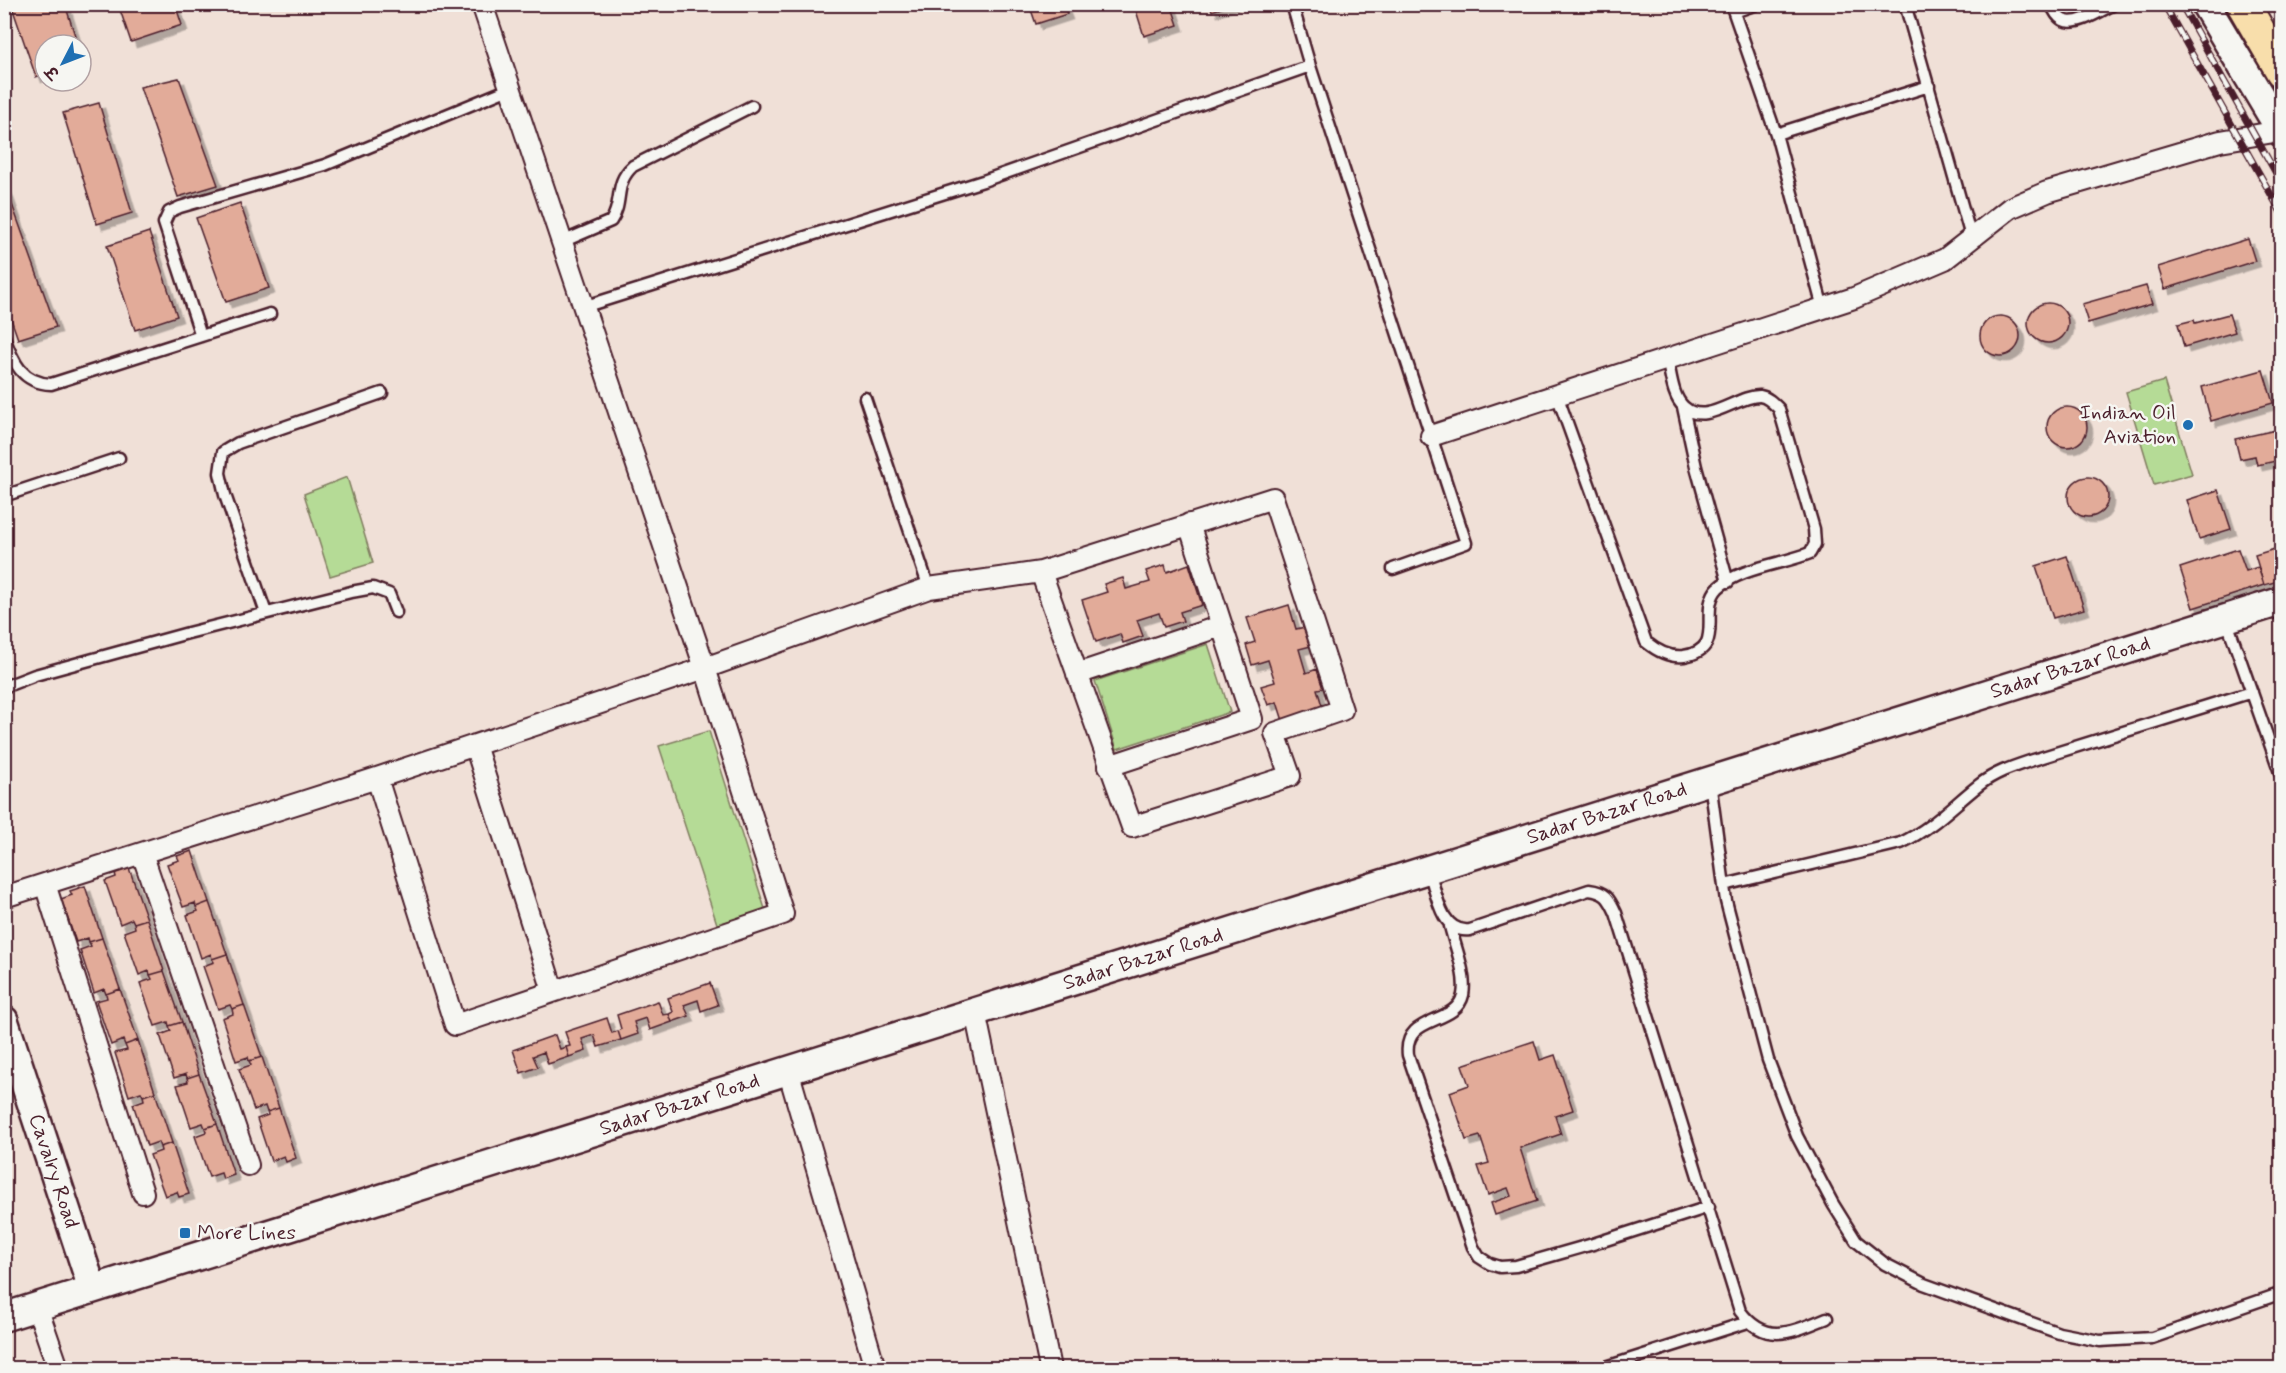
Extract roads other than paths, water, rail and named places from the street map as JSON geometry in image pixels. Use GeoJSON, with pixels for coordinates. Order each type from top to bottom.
{"type":"FeatureCollection","features":[{"type":"Feature","properties":{"kind":"main road"},"geometry":{"type":"LineString","coordinates":[[2243,4],[2282,71]]}},
{"type":"Feature","properties":{"kind":"street"},"geometry":{"type":"LineString","coordinates":[[377,778],[455,1025],[783,914],[705,668],[482,4]]}},
{"type":"Feature","properties":{"kind":"street"},"geometry":{"type":"LineString","coordinates":[[1431,436],[1854,298],[1945,259],[2010,208],[2047,192],[2220,141],[2281,132],[2205,4]]}},
{"type":"Feature","properties":{"kind":"street"},"geometry":{"type":"LineString","coordinates":[[4,897],[377,778],[830,625],[929,588],[1041,572],[1273,498],[1342,710],[1275,733]]}},
{"type":"Feature","properties":{"kind":"street"},"geometry":{"type":"LineString","coordinates":[[1041,572],[1132,827],[1290,776],[1275,733],[1252,719],[1189,524]]}},
{"type":"Feature","properties":{"kind":"street","name":"Sadar Bazar Road"},"geometry":{"type":"LineString","coordinates":[[4,1317],[2282,602]]}},
{"type":"Feature","properties":{"kind":"street"},"geometry":{"type":"LineString","coordinates":[[1077,674],[1221,626]]}},
{"type":"Feature","properties":{"kind":"street"},"geometry":{"type":"LineString","coordinates":[[1109,766],[1252,719]]}},
{"type":"Feature","properties":{"kind":"street"},"geometry":{"type":"LineString","coordinates":[[475,745],[553,991]]}},
{"type":"Feature","properties":{"kind":"street"},"geometry":{"type":"LineString","coordinates":[[142,854],[248,1165]]}},
{"type":"Feature","properties":{"kind":"street"},"geometry":{"type":"LineString","coordinates":[[45,884],[143,1193]]}},
{"type":"Feature","properties":{"kind":"street"},"geometry":{"type":"LineString","coordinates":[[975,1012],[1050,1368]]}},
{"type":"Feature","properties":{"kind":"street","name":"Cavalry Road"},"geometry":{"type":"LineString","coordinates":[[4,1020],[92,1288]]}},
{"type":"Feature","properties":{"kind":"street"},"geometry":{"type":"LineString","coordinates":[[788,1070],[875,1368]]}},
{"type":"Feature","properties":{"kind":"street"},"geometry":{"type":"LineString","coordinates":[[37,1306],[58,1368]]}},
{"type":"Feature","properties":{"kind":"lane"},"geometry":{"type":"LineString","coordinates":[[1293,4],[1310,66],[1466,543],[1393,569]]}},
{"type":"Feature","properties":{"kind":"lane"},"geometry":{"type":"LineString","coordinates":[[1757,4],[1733,8],[1776,134],[1823,308]]}},
{"type":"Feature","properties":{"kind":"lane"},"geometry":{"type":"LineString","coordinates":[[1905,4],[1971,237]]}},
{"type":"Feature","properties":{"kind":"lane"},"geometry":{"type":"LineString","coordinates":[[2051,4],[2056,15],[2064,21],[2074,21],[2114,4]]}},
{"type":"Feature","properties":{"kind":"lane"},"geometry":{"type":"LineString","coordinates":[[584,307],[983,181],[1310,66]]}},
{"type":"Feature","properties":{"kind":"lane"},"geometry":{"type":"LineString","coordinates":[[1776,134],[1929,86]]}},
{"type":"Feature","properties":{"kind":"lane"},"geometry":{"type":"LineString","coordinates":[[201,336],[164,223],[169,212],[325,165],[509,89]]}},
{"type":"Feature","properties":{"kind":"lane"},"geometry":{"type":"LineString","coordinates":[[562,242],[611,221],[615,215],[621,181],[625,173],[633,166],[752,106]]}},
{"type":"Feature","properties":{"kind":"lane"},"geometry":{"type":"LineString","coordinates":[[4,337],[25,377],[38,384],[51,384],[270,314]]}},
{"type":"Feature","properties":{"kind":"lane"},"geometry":{"type":"LineString","coordinates":[[1667,359],[1676,393],[1683,407],[1696,467],[1728,582]]}},
{"type":"Feature","properties":{"kind":"lane"},"geometry":{"type":"LineString","coordinates":[[266,613],[225,495],[220,473],[223,452],[238,443],[382,393]]}},
{"type":"Feature","properties":{"kind":"lane"},"geometry":{"type":"LineString","coordinates":[[1557,395],[1646,642],[1670,656],[1685,656],[1701,650],[1711,630],[1712,597],[1719,588],[1740,575],[1810,553],[1815,544],[1814,529],[1779,409],[1769,399],[1760,396],[1697,414],[1683,407]]}},
{"type":"Feature","properties":{"kind":"lane"},"geometry":{"type":"LineString","coordinates":[[865,398],[929,588]]}},
{"type":"Feature","properties":{"kind":"lane"},"geometry":{"type":"LineString","coordinates":[[4,496],[119,458]]}},
{"type":"Feature","properties":{"kind":"lane"},"geometry":{"type":"LineString","coordinates":[[4,687],[35,675],[266,613],[373,588],[389,594],[396,612]]}},
{"type":"Feature","properties":{"kind":"lane"},"geometry":{"type":"LineString","coordinates":[[2226,619],[2282,778]]}},
{"type":"Feature","properties":{"kind":"lane"},"geometry":{"type":"LineString","coordinates":[[1724,885],[1901,843],[1921,834],[1980,784],[2000,772],[2030,760],[2252,692]]}},
{"type":"Feature","properties":{"kind":"lane"},"geometry":{"type":"LineString","coordinates":[[1710,782],[1726,901],[1768,1060],[1797,1136],[1833,1204],[1856,1241],[1885,1264],[1924,1284],[2059,1333],[2100,1341],[2152,1338],[2282,1293]]}},
{"type":"Feature","properties":{"kind":"lane"},"geometry":{"type":"LineString","coordinates":[[1429,870],[1444,918],[1450,926],[1460,932],[1589,890],[1600,891],[1609,900],[1616,913],[1709,1207],[1732,1292],[1740,1311],[1748,1322],[1761,1331],[1775,1334],[1801,1328],[1827,1318]]}},
{"type":"Feature","properties":{"kind":"lane"},"geometry":{"type":"LineString","coordinates":[[1450,926],[1464,983],[1462,997],[1457,1006],[1411,1034],[1407,1045],[1408,1055],[1458,1204],[1479,1257],[1500,1267],[1516,1266],[1709,1207]]}},
{"type":"Feature","properties":{"kind":"lane"},"geometry":{"type":"LineString","coordinates":[[1603,1368],[1748,1322]]}},
{"type":"Feature","properties":{"kind":"railway"},"geometry":{"type":"LineString","coordinates":[[2164,4],[2282,214]]}},
{"type":"Feature","properties":{"kind":"railway"},"geometry":{"type":"LineString","coordinates":[[2181,4],[2282,184]]}},
{"type":"Feature","properties":{"kind":"place","name":"Indian Oil Aviation"},"geometry":{"type":"Point","coordinates":[2188,425]}},
{"type":"Feature","properties":{"kind":"place","name":"More Lines"},"geometry":{"type":"Point","coordinates":[185,1233]}}]}
